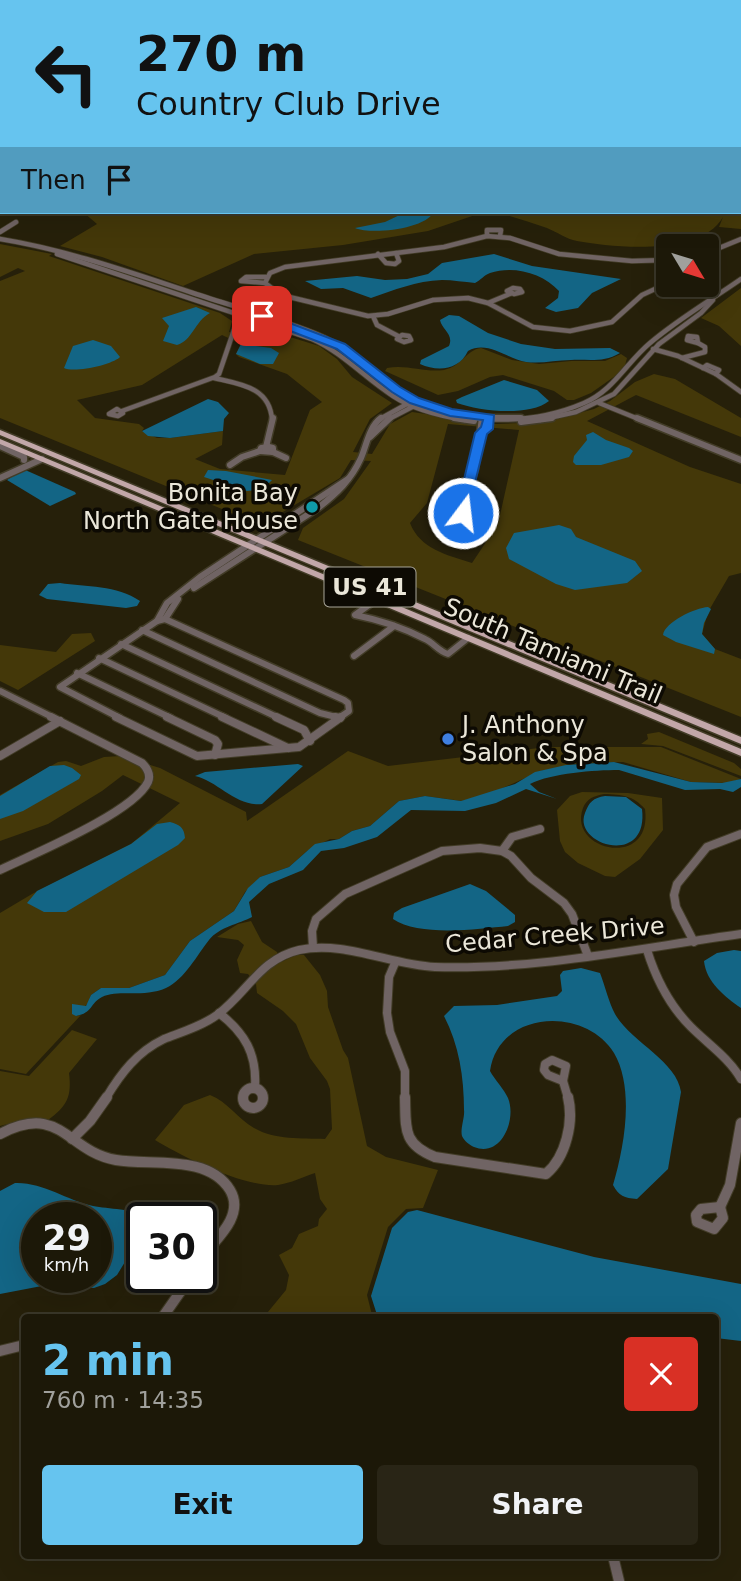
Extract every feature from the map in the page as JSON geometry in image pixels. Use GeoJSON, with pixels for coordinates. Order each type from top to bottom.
{"type":"FeatureCollection","features":[{"type":"Feature","properties":{"kind":"main road","name":"South Tamiami Trail"},"geometry":{"type":"LineString","coordinates":[[0,432],[41,456],[709,728],[739,748]]}},
{"type":"Feature","properties":{"kind":"main road","name":"South Tamiami Trail"},"geometry":{"type":"LineString","coordinates":[[0,442],[109,478],[377,599],[739,748]]}},
{"type":"Feature","properties":{"kind":"main road"},"geometry":{"type":"LineString","coordinates":[[570,680],[580,680],[659,713],[709,728]]}},
{"type":"Feature","properties":{"kind":"street"},"geometry":{"type":"LineString","coordinates":[[0,232],[16,222]]}},
{"type":"Feature","properties":{"kind":"street"},"geometry":{"type":"LineString","coordinates":[[656,260],[626,261],[554,253],[500,236],[487,236],[449,246],[285,267],[266,280],[272,291],[353,315],[388,314],[438,299],[463,298],[488,303],[533,327],[576,331],[612,322],[638,298],[656,290]]}},
{"type":"Feature","properties":{"kind":"street"},"geometry":{"type":"LineString","coordinates":[[719,248],[741,239]]}},
{"type":"Feature","properties":{"kind":"street"},"geometry":{"type":"LineString","coordinates":[[0,241],[61,255],[256,317],[330,347],[414,404],[441,415],[489,420],[556,418],[599,403],[627,383],[654,349],[702,314],[714,298]]}},
{"type":"Feature","properties":{"kind":"street"},"geometry":{"type":"LineString","coordinates":[[378,254],[386,263],[395,264],[399,261],[396,253]]}},
{"type":"Feature","properties":{"kind":"street"},"geometry":{"type":"LineString","coordinates":[[719,293],[741,279]]}},
{"type":"Feature","properties":{"kind":"street"},"geometry":{"type":"LineString","coordinates":[[488,303],[512,293]]}},
{"type":"Feature","properties":{"kind":"street"},"geometry":{"type":"LineString","coordinates":[[122,411],[219,374],[234,331],[290,298]]}},
{"type":"Feature","properties":{"kind":"street"},"geometry":{"type":"LineString","coordinates":[[489,420],[549,414],[592,400],[615,384],[645,347],[712,298]]}},
{"type":"Feature","properties":{"kind":"street"},"geometry":{"type":"LineString","coordinates":[[373,316],[377,325],[398,336]]}},
{"type":"Feature","properties":{"kind":"street"},"geometry":{"type":"LineString","coordinates":[[681,358],[705,352],[705,347],[698,343]]}},
{"type":"Feature","properties":{"kind":"street"},"geometry":{"type":"LineString","coordinates":[[645,347],[704,368],[707,365],[716,368],[719,370],[716,374],[741,392]]}},
{"type":"Feature","properties":{"kind":"street"},"geometry":{"type":"LineString","coordinates":[[214,377],[256,388],[267,402],[273,417],[266,447],[230,465]]}},
{"type":"Feature","properties":{"kind":"street"},"geometry":{"type":"LineString","coordinates":[[592,400],[741,460]]}},
{"type":"Feature","properties":{"kind":"street"},"geometry":{"type":"LineString","coordinates":[[255,544],[340,492],[369,437],[388,419],[414,404]]}},
{"type":"Feature","properties":{"kind":"street"},"geometry":{"type":"LineString","coordinates":[[458,526],[475,468],[481,419]]}},
{"type":"Feature","properties":{"kind":"street"},"geometry":{"type":"LineString","coordinates":[[481,433],[486,429],[489,420]]}},
{"type":"Feature","properties":{"kind":"street"},"geometry":{"type":"LineString","coordinates":[[0,442],[24,457],[22,463]]}},
{"type":"Feature","properties":{"kind":"street"},"geometry":{"type":"LineString","coordinates":[[266,447],[273,448],[273,452],[286,458]]}},
{"type":"Feature","properties":{"kind":"street"},"geometry":{"type":"LineString","coordinates":[[260,452],[273,452]]}},
{"type":"Feature","properties":{"kind":"street"},"geometry":{"type":"LineString","coordinates":[[1,476],[22,463],[41,456]]}},
{"type":"Feature","properties":{"kind":"street"},"geometry":{"type":"LineString","coordinates":[[161,620],[344,700],[350,707],[310,741],[289,749],[215,755],[189,754],[60,687],[99,658],[161,620],[167,608],[177,599],[348,479]]}},
{"type":"Feature","properties":{"kind":"street"},"geometry":{"type":"LineString","coordinates":[[377,599],[355,615],[382,620],[428,640],[441,652],[448,653],[468,638]]}},
{"type":"Feature","properties":{"kind":"street"},"geometry":{"type":"LineString","coordinates":[[354,656],[394,626]]}},
{"type":"Feature","properties":{"kind":"street"},"geometry":{"type":"LineString","coordinates":[[142,631],[320,713],[340,718]]}},
{"type":"Feature","properties":{"kind":"street"},"geometry":{"type":"LineString","coordinates":[[121,644],[304,730],[310,741]]}},
{"type":"Feature","properties":{"kind":"street"},"geometry":{"type":"LineString","coordinates":[[99,658],[289,749]]}},
{"type":"Feature","properties":{"kind":"street"},"geometry":{"type":"LineString","coordinates":[[78,673],[215,740],[218,744],[215,755]]}},
{"type":"Feature","properties":{"kind":"street"},"geometry":{"type":"LineString","coordinates":[[0,691],[142,763],[149,772],[147,782],[140,791],[97,821],[0,870]]}},
{"type":"Feature","properties":{"kind":"street"},"geometry":{"type":"LineString","coordinates":[[0,756],[60,721]]}},
{"type":"Feature","properties":{"kind":"street"},"geometry":{"type":"LineString","coordinates":[[502,850],[512,837],[540,829]]}},
{"type":"Feature","properties":{"kind":"street"},"geometry":{"type":"LineString","coordinates":[[694,942],[676,907],[674,895],[677,884],[707,847],[741,834]]}},
{"type":"Feature","properties":{"kind":"street"},"geometry":{"type":"LineString","coordinates":[[313,947],[312,931],[320,913],[361,885],[448,850],[480,848],[502,850],[569,908],[588,956]]}},
{"type":"Feature","properties":{"kind":"street","name":"Cedar Creek Drive"},"geometry":{"type":"LineString","coordinates":[[72,1139],[90,1124],[123,1072],[139,1054],[161,1041],[199,1026],[219,1013],[274,960],[313,947],[337,948],[395,963],[435,967],[504,965],[647,950],[741,934]]}},
{"type":"Feature","properties":{"kind":"street"},"geometry":{"type":"LineString","coordinates":[[647,950],[659,985],[669,1002],[689,1026],[729,1062],[741,1079]]}},
{"type":"Feature","properties":{"kind":"street"},"geometry":{"type":"LineString","coordinates":[[395,963],[389,977],[388,1019],[405,1071],[406,1133],[420,1151],[435,1157],[546,1174],[557,1164],[570,1119],[563,1081]]}},
{"type":"Feature","properties":{"kind":"street"},"geometry":{"type":"LineString","coordinates":[[219,1013],[249,1041],[257,1068],[256,1087]]}},
{"type":"Feature","properties":{"kind":"street"},"geometry":{"type":"LineString","coordinates":[[0,1134],[22,1124],[40,1122],[56,1127],[101,1156],[184,1166],[210,1172],[224,1181],[233,1195],[234,1210],[217,1237]]}},
{"type":"Feature","properties":{"kind":"street"},"geometry":{"type":"LineString","coordinates":[[720,1207],[730,1185],[741,1123]]}},
{"type":"Feature","properties":{"kind":"street"},"geometry":{"type":"LineString","coordinates":[[165,1314],[181,1293]]}},
{"type":"Feature","properties":{"kind":"street"},"geometry":{"type":"LineString","coordinates":[[0,1351],[21,1346]]}},
{"type":"Feature","properties":{"kind":"street"},"geometry":{"type":"LineString","coordinates":[[614,1559],[619,1581]]}},
{"type":"Feature","properties":{"kind":"shaded area"},"geometry":{"type":"Polygon","coordinates":[[[85,214],[478,214],[428,231],[343,245],[254,254],[183,286],[102,257],[60,246],[97,224],[85,214]]]}},
{"type":"Feature","properties":{"kind":"shaded area"},"geometry":{"type":"Polygon","coordinates":[[[502,214],[741,214],[741,229],[719,227],[723,217],[712,230],[704,234],[656,234],[656,246],[613,246],[573,240],[547,228],[502,214]]]}},
{"type":"Feature","properties":{"kind":"shaded area"},"geometry":{"type":"Polygon","coordinates":[[[0,244],[52,254],[49,256],[220,313],[232,321],[229,332],[242,333],[261,328],[319,346],[337,359],[352,377],[392,403],[370,419],[353,452],[372,454],[390,424],[412,412],[496,424],[546,422],[594,409],[610,401],[635,382],[654,374],[675,379],[741,418],[741,437],[636,395],[587,421],[690,467],[741,484],[741,573],[729,576],[708,612],[702,634],[715,649],[741,659],[741,717],[298,540],[303,528],[344,499],[371,461],[351,460],[340,478],[261,525],[0,418],[0,281],[25,271],[18,268],[0,277],[0,244]],[[222,335],[142,385],[77,400],[95,418],[139,424],[144,428],[142,431],[157,438],[223,431],[222,445],[195,459],[220,469],[285,475],[310,410],[322,402],[287,374],[239,357],[236,354],[241,344],[222,335]],[[448,424],[427,503],[410,523],[427,545],[472,563],[498,524],[519,430],[448,424]]]}},
{"type":"Feature","properties":{"kind":"shaded area"},"geometry":{"type":"Polygon","coordinates":[[[741,288],[741,346],[719,326],[701,318],[741,288]]]}},
{"type":"Feature","properties":{"kind":"shaded area"},"geometry":{"type":"Polygon","coordinates":[[[481,348],[512,360],[539,364],[605,361],[621,354],[627,358],[624,369],[618,374],[591,393],[574,400],[567,400],[554,391],[503,375],[438,395],[385,371],[394,367],[444,370],[481,348]]]}},
{"type":"Feature","properties":{"kind":"shaded area"},"geometry":{"type":"Polygon","coordinates":[[[91,633],[95,641],[18,690],[0,681],[0,645],[56,652],[72,634],[91,633]]]}},
{"type":"Feature","properties":{"kind":"shaded area"},"geometry":{"type":"Polygon","coordinates":[[[659,732],[734,763],[741,769],[741,776],[663,746],[641,744],[648,739],[647,734],[659,732]]]}},
{"type":"Feature","properties":{"kind":"shaded area"},"geometry":{"type":"Polygon","coordinates":[[[547,747],[661,747],[741,779],[728,783],[691,782],[623,762],[580,763],[541,771],[487,795],[462,801],[425,796],[399,801],[370,826],[352,831],[339,839],[330,839],[307,851],[289,867],[260,877],[245,892],[234,911],[190,941],[165,975],[129,988],[101,988],[91,995],[88,1003],[76,1016],[81,1015],[26,1074],[0,1069],[0,913],[131,844],[180,803],[123,775],[48,824],[0,841],[0,795],[58,762],[66,761],[81,766],[104,757],[121,756],[160,768],[246,812],[247,821],[348,751],[388,766],[547,747]]]}},
{"type":"Feature","properties":{"kind":"shaded area"},"geometry":{"type":"Polygon","coordinates":[[[582,792],[628,793],[662,798],[663,830],[640,859],[615,877],[605,876],[578,863],[565,852],[560,841],[557,810],[570,796],[582,792]],[[604,794],[594,797],[585,805],[581,823],[587,835],[598,843],[611,848],[625,847],[636,841],[644,828],[645,809],[632,798],[604,794]]]}},
{"type":"Feature","properties":{"kind":"shaded area"},"geometry":{"type":"Polygon","coordinates":[[[251,921],[262,942],[277,952],[281,962],[296,955],[304,955],[320,975],[327,991],[328,1007],[348,1058],[367,1146],[386,1157],[438,1170],[423,1208],[406,1209],[388,1227],[367,1295],[372,1314],[266,1314],[286,1290],[289,1275],[279,1255],[292,1248],[299,1234],[318,1226],[319,1219],[327,1209],[320,1199],[315,1173],[278,1185],[249,1182],[181,1155],[155,1140],[184,1105],[210,1095],[248,1124],[271,1135],[325,1139],[332,1129],[330,1089],[310,1058],[296,1024],[257,993],[256,984],[248,974],[240,973],[237,960],[244,945],[238,940],[217,937],[238,924],[251,921]]]}},
{"type":"Feature","properties":{"kind":"shaded area"},"geometry":{"type":"Polygon","coordinates":[[[72,1030],[97,1039],[69,1073],[69,1095],[64,1105],[48,1120],[30,1118],[0,1126],[0,1071],[29,1076],[72,1030]]]}},
{"type":"Feature","properties":{"kind":"water"},"geometry":{"type":"Polygon","coordinates":[[[402,214],[432,214],[420,223],[398,229],[373,231],[355,228],[385,222],[402,214]]]}},
{"type":"Feature","properties":{"kind":"water"},"geometry":{"type":"Polygon","coordinates":[[[494,254],[532,266],[621,279],[592,293],[578,308],[556,312],[545,308],[558,298],[559,291],[545,279],[518,270],[490,273],[475,283],[442,280],[423,282],[371,298],[343,288],[321,289],[305,281],[357,276],[385,280],[407,279],[428,274],[442,263],[494,254]]]}},
{"type":"Feature","properties":{"kind":"water"},"geometry":{"type":"Polygon","coordinates":[[[196,307],[210,313],[200,321],[187,339],[177,345],[163,341],[169,326],[162,318],[196,307]]]}},
{"type":"Feature","properties":{"kind":"water"},"geometry":{"type":"Polygon","coordinates":[[[449,315],[459,316],[488,333],[521,344],[555,349],[610,348],[620,353],[602,359],[526,362],[490,349],[475,348],[468,351],[454,366],[434,368],[420,364],[421,360],[449,346],[449,335],[440,320],[449,315]]]}},
{"type":"Feature","properties":{"kind":"water"},"geometry":{"type":"Polygon","coordinates":[[[93,340],[111,346],[120,357],[93,367],[76,370],[64,368],[73,346],[93,340]]]}},
{"type":"Feature","properties":{"kind":"water"},"geometry":{"type":"Polygon","coordinates":[[[241,344],[271,348],[279,353],[273,364],[260,364],[236,354],[241,344]]]}},
{"type":"Feature","properties":{"kind":"water"},"geometry":{"type":"Polygon","coordinates":[[[504,380],[537,390],[549,401],[517,411],[491,410],[457,403],[456,400],[462,397],[504,380]]]}},
{"type":"Feature","properties":{"kind":"water"},"geometry":{"type":"Polygon","coordinates":[[[208,399],[218,402],[229,413],[224,419],[223,431],[170,438],[148,436],[142,431],[208,399]]]}},
{"type":"Feature","properties":{"kind":"water"},"geometry":{"type":"Polygon","coordinates":[[[593,432],[633,451],[629,457],[601,465],[576,465],[573,462],[574,456],[587,440],[586,435],[593,432]]]}},
{"type":"Feature","properties":{"kind":"water"},"geometry":{"type":"Polygon","coordinates":[[[23,469],[76,494],[50,506],[7,480],[23,469]]]}},
{"type":"Feature","properties":{"kind":"water"},"geometry":{"type":"Polygon","coordinates":[[[208,470],[272,480],[263,489],[247,491],[204,477],[208,470]]]}},
{"type":"Feature","properties":{"kind":"water"},"geometry":{"type":"Polygon","coordinates":[[[559,525],[571,529],[576,537],[635,561],[642,571],[627,583],[575,590],[556,584],[509,559],[506,548],[514,533],[559,525]]]}},
{"type":"Feature","properties":{"kind":"water"},"geometry":{"type":"Polygon","coordinates":[[[48,584],[111,589],[140,601],[137,606],[126,608],[47,599],[39,595],[48,584]]]}},
{"type":"Feature","properties":{"kind":"water"},"geometry":{"type":"Polygon","coordinates":[[[708,607],[711,609],[702,634],[715,649],[714,654],[663,635],[669,625],[681,616],[708,607]]]}},
{"type":"Feature","properties":{"kind":"water"},"geometry":{"type":"Polygon","coordinates":[[[614,762],[691,782],[722,783],[741,779],[741,787],[733,792],[720,789],[685,790],[619,770],[598,771],[561,775],[530,784],[539,792],[557,799],[526,789],[496,803],[465,811],[411,810],[377,837],[344,848],[321,851],[303,870],[269,884],[249,902],[252,917],[213,936],[185,973],[173,984],[158,991],[108,995],[98,999],[86,1013],[76,1016],[72,1014],[72,1004],[86,1006],[91,995],[101,988],[129,988],[165,975],[190,941],[234,911],[248,888],[260,877],[289,867],[315,844],[339,839],[352,831],[370,826],[399,801],[425,796],[461,801],[515,784],[535,772],[566,765],[614,762]]]}},
{"type":"Feature","properties":{"kind":"water"},"geometry":{"type":"Polygon","coordinates":[[[298,764],[303,766],[262,804],[244,802],[195,776],[205,772],[298,764]]]}},
{"type":"Feature","properties":{"kind":"water"},"geometry":{"type":"Polygon","coordinates":[[[64,765],[81,775],[79,779],[23,811],[0,819],[0,796],[50,766],[64,765]]]}},
{"type":"Feature","properties":{"kind":"water"},"geometry":{"type":"Polygon","coordinates":[[[605,796],[626,797],[642,809],[641,827],[634,839],[624,845],[599,841],[589,834],[584,824],[590,803],[605,796]]]}},
{"type":"Feature","properties":{"kind":"water"},"geometry":{"type":"Polygon","coordinates":[[[170,822],[179,825],[184,831],[185,838],[178,845],[66,912],[44,912],[27,903],[37,891],[131,844],[157,824],[170,822]]]}},
{"type":"Feature","properties":{"kind":"water"},"geometry":{"type":"Polygon","coordinates":[[[470,884],[486,891],[515,915],[515,922],[508,926],[481,929],[433,930],[404,925],[393,919],[394,913],[402,908],[470,884]]]}},
{"type":"Feature","properties":{"kind":"water"},"geometry":{"type":"Polygon","coordinates":[[[741,951],[741,1008],[712,982],[704,961],[717,953],[741,951]]]}},
{"type":"Feature","properties":{"kind":"water"},"geometry":{"type":"Polygon","coordinates":[[[581,968],[600,973],[615,1014],[632,1034],[663,1061],[678,1081],[681,1092],[668,1169],[637,1199],[622,1196],[613,1185],[624,1136],[626,1101],[620,1067],[614,1053],[601,1038],[584,1027],[544,1021],[526,1026],[509,1036],[497,1051],[490,1071],[508,1098],[510,1107],[504,1135],[492,1147],[484,1149],[474,1147],[462,1136],[462,1073],[457,1050],[444,1016],[454,1006],[497,1005],[557,996],[562,991],[560,975],[563,971],[581,968]]]}},
{"type":"Feature","properties":{"kind":"water"},"geometry":{"type":"Polygon","coordinates":[[[15,1183],[25,1183],[80,1202],[21,1202],[21,1290],[0,1294],[0,1191],[15,1183]]]}},
{"type":"Feature","properties":{"kind":"water"},"geometry":{"type":"Polygon","coordinates":[[[112,1209],[126,1211],[126,1260],[112,1279],[112,1209]]]}},
{"type":"Feature","properties":{"kind":"water"},"geometry":{"type":"Polygon","coordinates":[[[417,1210],[594,1257],[741,1284],[741,1341],[719,1338],[719,1314],[377,1314],[371,1296],[392,1228],[408,1212],[417,1210]]]}},
{"type":"Feature","properties":{"kind":"place","name":"Bonita Bay North Gate House"},"geometry":{"type":"Point","coordinates":[312,507]}},
{"type":"Feature","properties":{"kind":"place","name":"J. Anthony Salon & Spa"},"geometry":{"type":"Point","coordinates":[448,739]}},
{"type":"Feature","properties":{"kind":"route"},"geometry":{"type":"LineString","coordinates":[[262,316],[341,346],[396,390],[415,401],[450,412],[489,418],[486,429],[481,433],[463,513]]}}]}
